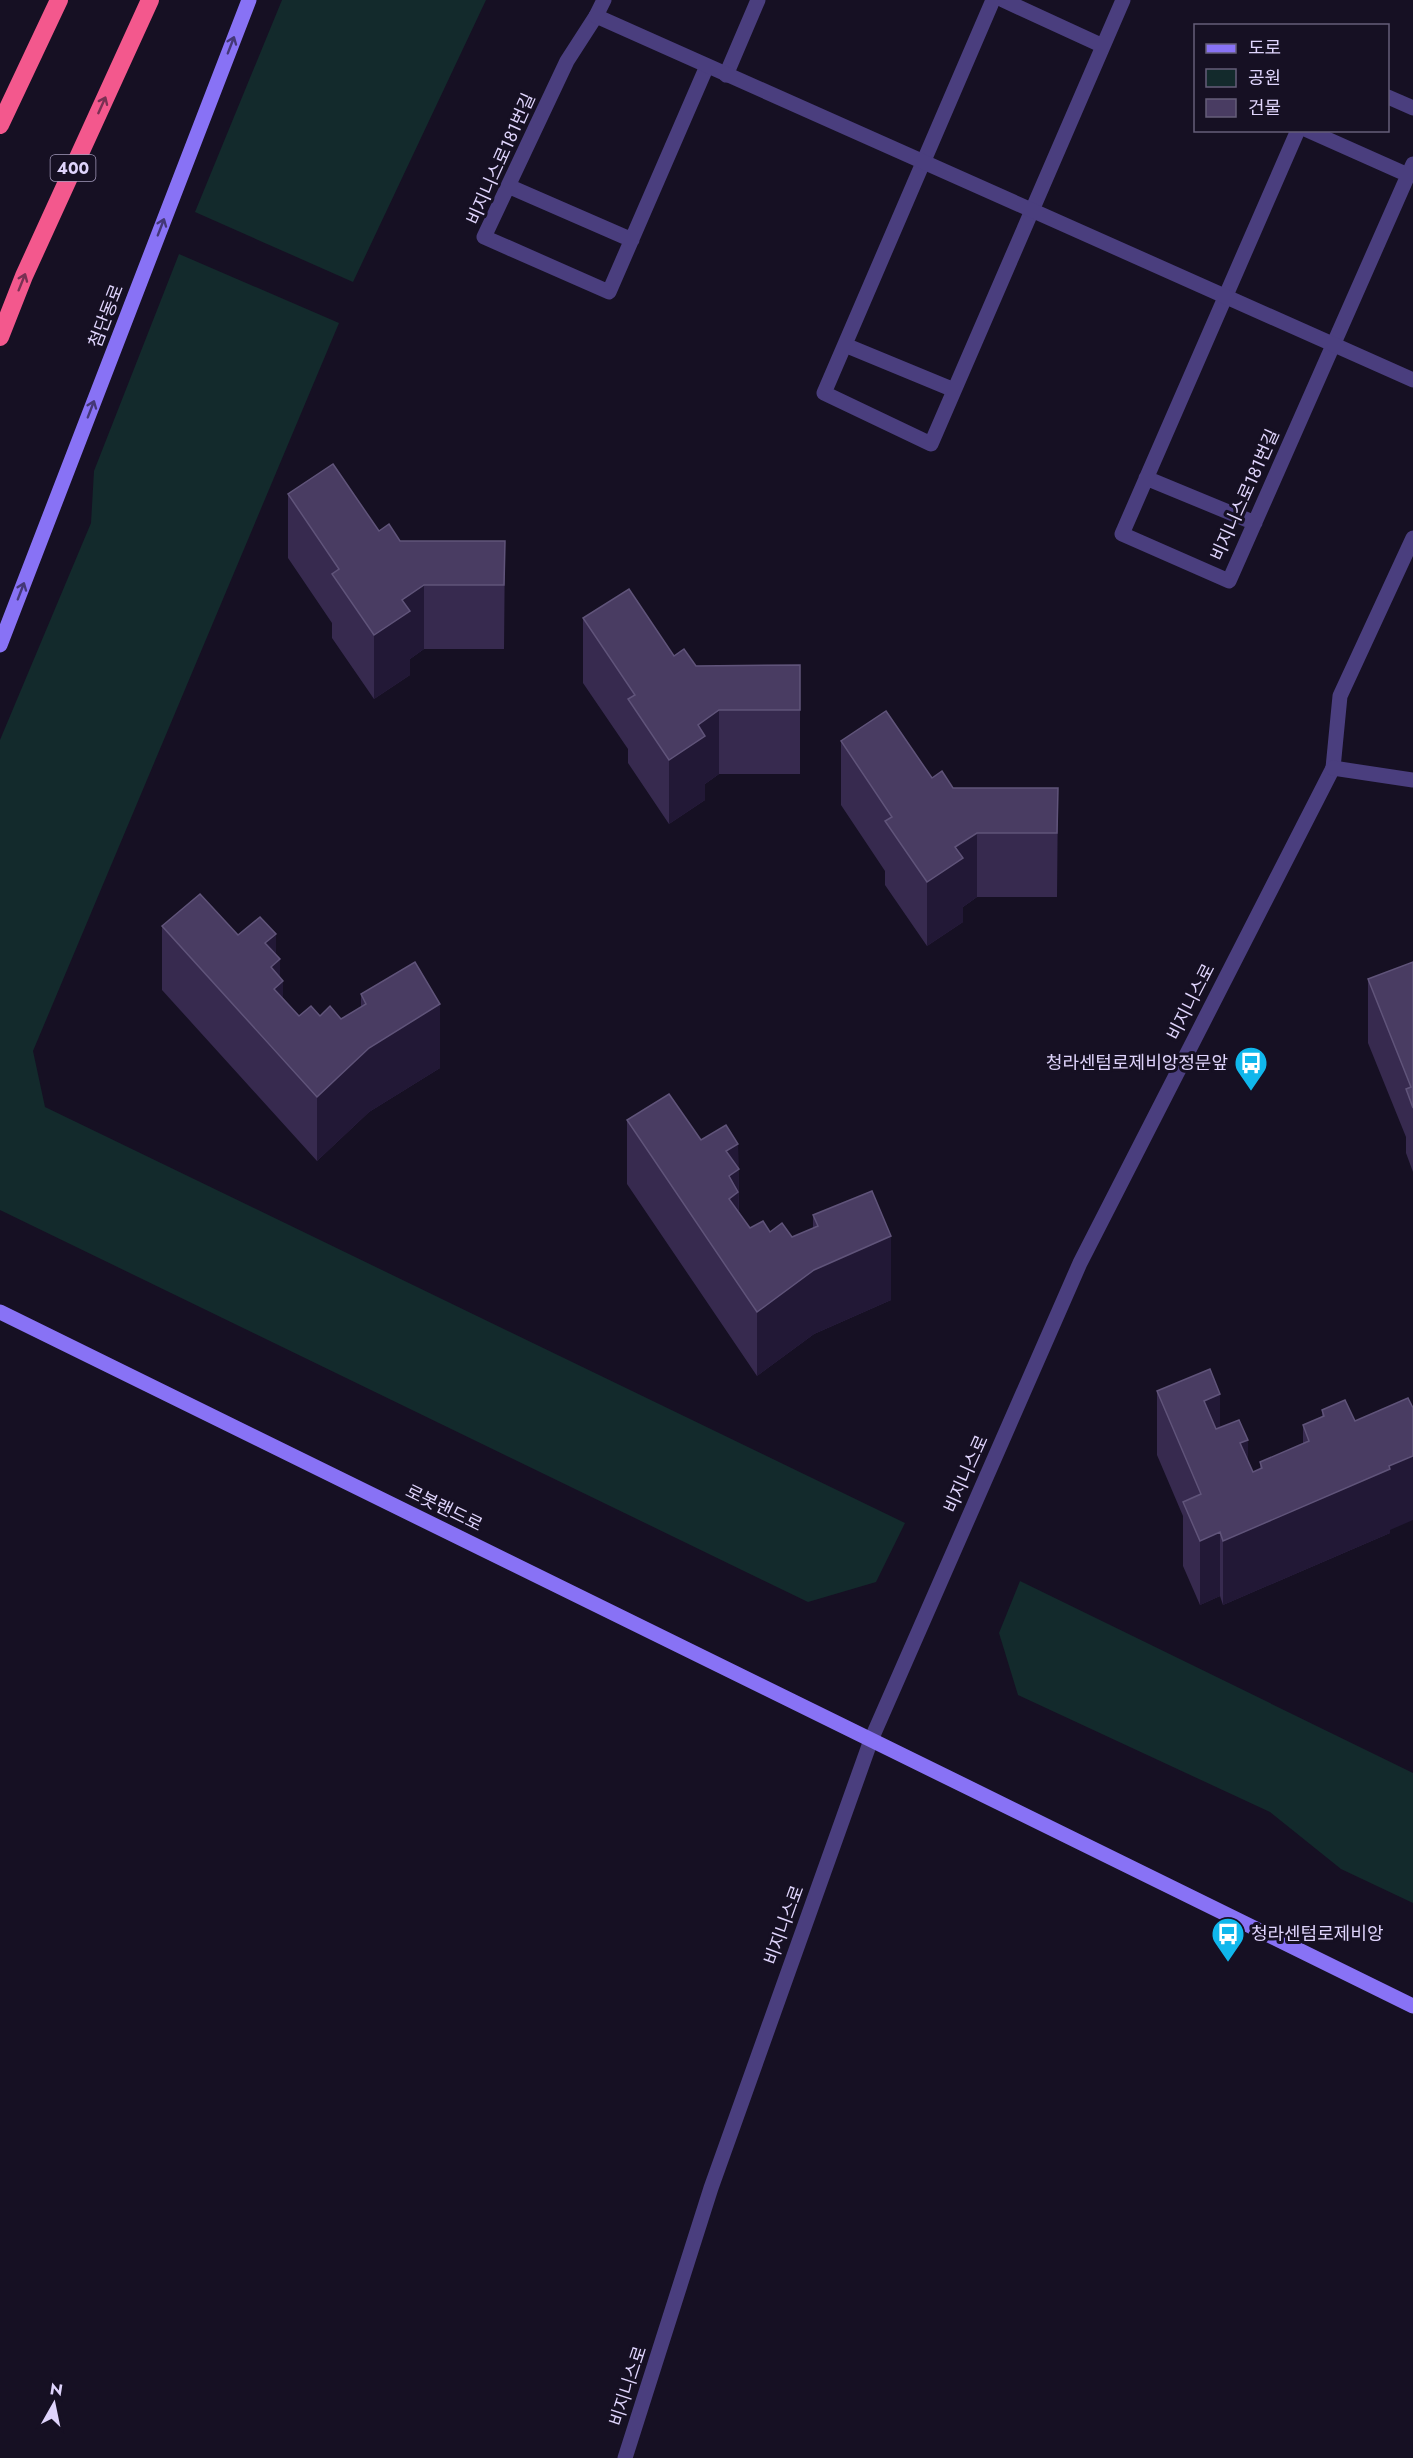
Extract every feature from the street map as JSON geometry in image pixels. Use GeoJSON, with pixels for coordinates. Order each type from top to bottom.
{"type":"FeatureCollection","features":[{"type":"Feature","properties":{"kind":"highway"},"geometry":{"type":"LineString","coordinates":[[0,125],[59,0]]}},
{"type":"Feature","properties":{"kind":"highway","name":"400"},"geometry":{"type":"LineString","coordinates":[[0,337],[24,276],[150,0]]}},
{"type":"Feature","properties":{"kind":"main road","name":"첨단동로"},"geometry":{"type":"LineString","coordinates":[[0,645],[249,0]]}},
{"type":"Feature","properties":{"kind":"main road","name":"로봇랜드로"},"geometry":{"type":"LineString","coordinates":[[0,1312],[1413,2006]]}},
{"type":"Feature","properties":{"kind":"street","name":"비지니스로181번길"},"geometry":{"type":"LineString","coordinates":[[604,0],[567,61],[484,237],[609,292],[707,66]]}},
{"type":"Feature","properties":{"kind":"street"},"geometry":{"type":"LineString","coordinates":[[726,75],[758,0]]}},
{"type":"Feature","properties":{"kind":"street"},"geometry":{"type":"LineString","coordinates":[[993,0],[824,393],[930,444],[1123,0]]}},
{"type":"Feature","properties":{"kind":"street"},"geometry":{"type":"LineString","coordinates":[[1003,0],[1103,46]]}},
{"type":"Feature","properties":{"kind":"street"},"geometry":{"type":"LineString","coordinates":[[596,16],[1413,380]]}},
{"type":"Feature","properties":{"kind":"street"},"geometry":{"type":"LineString","coordinates":[[1389,97],[1413,108]]}},
{"type":"Feature","properties":{"kind":"street","name":"비지니스로181번길"},"geometry":{"type":"LineString","coordinates":[[1297,132],[1122,534],[1229,581],[1411,170]]}},
{"type":"Feature","properties":{"kind":"street"},"geometry":{"type":"LineString","coordinates":[[1312,132],[1411,170]]}},
{"type":"Feature","properties":{"kind":"street"},"geometry":{"type":"LineString","coordinates":[[508,186],[632,240]]}},
{"type":"Feature","properties":{"kind":"street"},"geometry":{"type":"LineString","coordinates":[[845,345],[954,390]]}},
{"type":"Feature","properties":{"kind":"street"},"geometry":{"type":"LineString","coordinates":[[1146,478],[1255,523]]}},
{"type":"Feature","properties":{"kind":"street","name":"비지니스로"},"geometry":{"type":"LineString","coordinates":[[626,2458],[711,2188],[871,1740],[1080,1263],[1333,768],[1340,696],[1413,538]]}},
{"type":"Feature","properties":{"kind":"street"},"geometry":{"type":"LineString","coordinates":[[1333,768],[1413,780]]}},
{"type":"Feature","properties":{"kind":"green space"},"geometry":{"type":"Polygon","coordinates":[[[282,0],[486,0],[353,282],[195,212],[282,0]]]}},
{"type":"Feature","properties":{"kind":"green space"},"geometry":{"type":"Polygon","coordinates":[[[179,254],[339,323],[33,1051],[45,1107],[905,1523],[876,1582],[808,1602],[0,1210],[0,740],[91,523],[94,471],[179,254]]]}},
{"type":"Feature","properties":{"kind":"green space"},"geometry":{"type":"Polygon","coordinates":[[[1020,1581],[1413,1773],[1413,1903],[1341,1869],[1270,1812],[1018,1695],[999,1633],[1020,1581]]]}},
{"type":"Feature","properties":{"kind":"building"},"geometry":{"type":"Polygon","coordinates":[[[333,464],[379,531],[389,524],[400,541],[505,541],[504,585],[424,585],[402,600],[410,611],[374,635],[332,574],[339,569],[288,494],[333,464]]]}},
{"type":"Feature","properties":{"kind":"building"},"geometry":{"type":"Polygon","coordinates":[[[629,589],[674,656],[684,649],[696,666],[800,665],[800,710],[719,710],[698,725],[705,736],[669,760],[628,699],[635,695],[583,618],[629,589]]]}},
{"type":"Feature","properties":{"kind":"building"},"geometry":{"type":"Polygon","coordinates":[[[886,711],[932,778],[942,771],[953,788],[1058,788],[1057,833],[977,833],[955,847],[963,858],[927,882],[885,821],[892,817],[841,741],[886,711]]]}},
{"type":"Feature","properties":{"kind":"building"},"geometry":{"type":"Polygon","coordinates":[[[200,894],[238,935],[260,917],[276,934],[265,943],[280,959],[271,967],[283,981],[274,989],[299,1016],[311,1006],[320,1016],[330,1006],[341,1019],[366,1004],[361,994],[415,962],[440,1004],[369,1048],[317,1097],[162,926],[200,894]]]}},
{"type":"Feature","properties":{"kind":"building"},"geometry":{"type":"Polygon","coordinates":[[[1413,962],[1413,1108],[1406,1089],[1411,1087],[1368,979],[1413,962]]]}},
{"type":"Feature","properties":{"kind":"building"},"geometry":{"type":"Polygon","coordinates":[[[669,1094],[701,1140],[726,1125],[738,1144],[726,1151],[739,1169],[729,1176],[738,1192],[729,1199],[750,1228],[763,1221],[770,1232],[782,1223],[792,1237],[818,1226],[813,1215],[872,1191],[891,1236],[814,1270],[757,1312],[627,1120],[669,1094]]]}},
{"type":"Feature","properties":{"kind":"building"},"geometry":{"type":"Polygon","coordinates":[[[1210,1369],[1220,1394],[1204,1401],[1216,1429],[1239,1420],[1248,1440],[1240,1443],[1253,1472],[1262,1468],[1260,1462],[1309,1441],[1303,1425],[1324,1416],[1322,1410],[1345,1400],[1355,1421],[1408,1398],[1413,1408],[1413,1456],[1389,1466],[1390,1469],[1223,1541],[1220,1532],[1200,1541],[1183,1502],[1201,1494],[1157,1391],[1210,1369]]]}},
{"type":"Feature","properties":{"kind":"place","name":"청라센텀로제비앙정문앞"},"geometry":{"type":"Point","coordinates":[1251,1092]}},
{"type":"Feature","properties":{"kind":"place","name":"청라센텀로제비앙"},"geometry":{"type":"Point","coordinates":[1228,1963]}}]}
